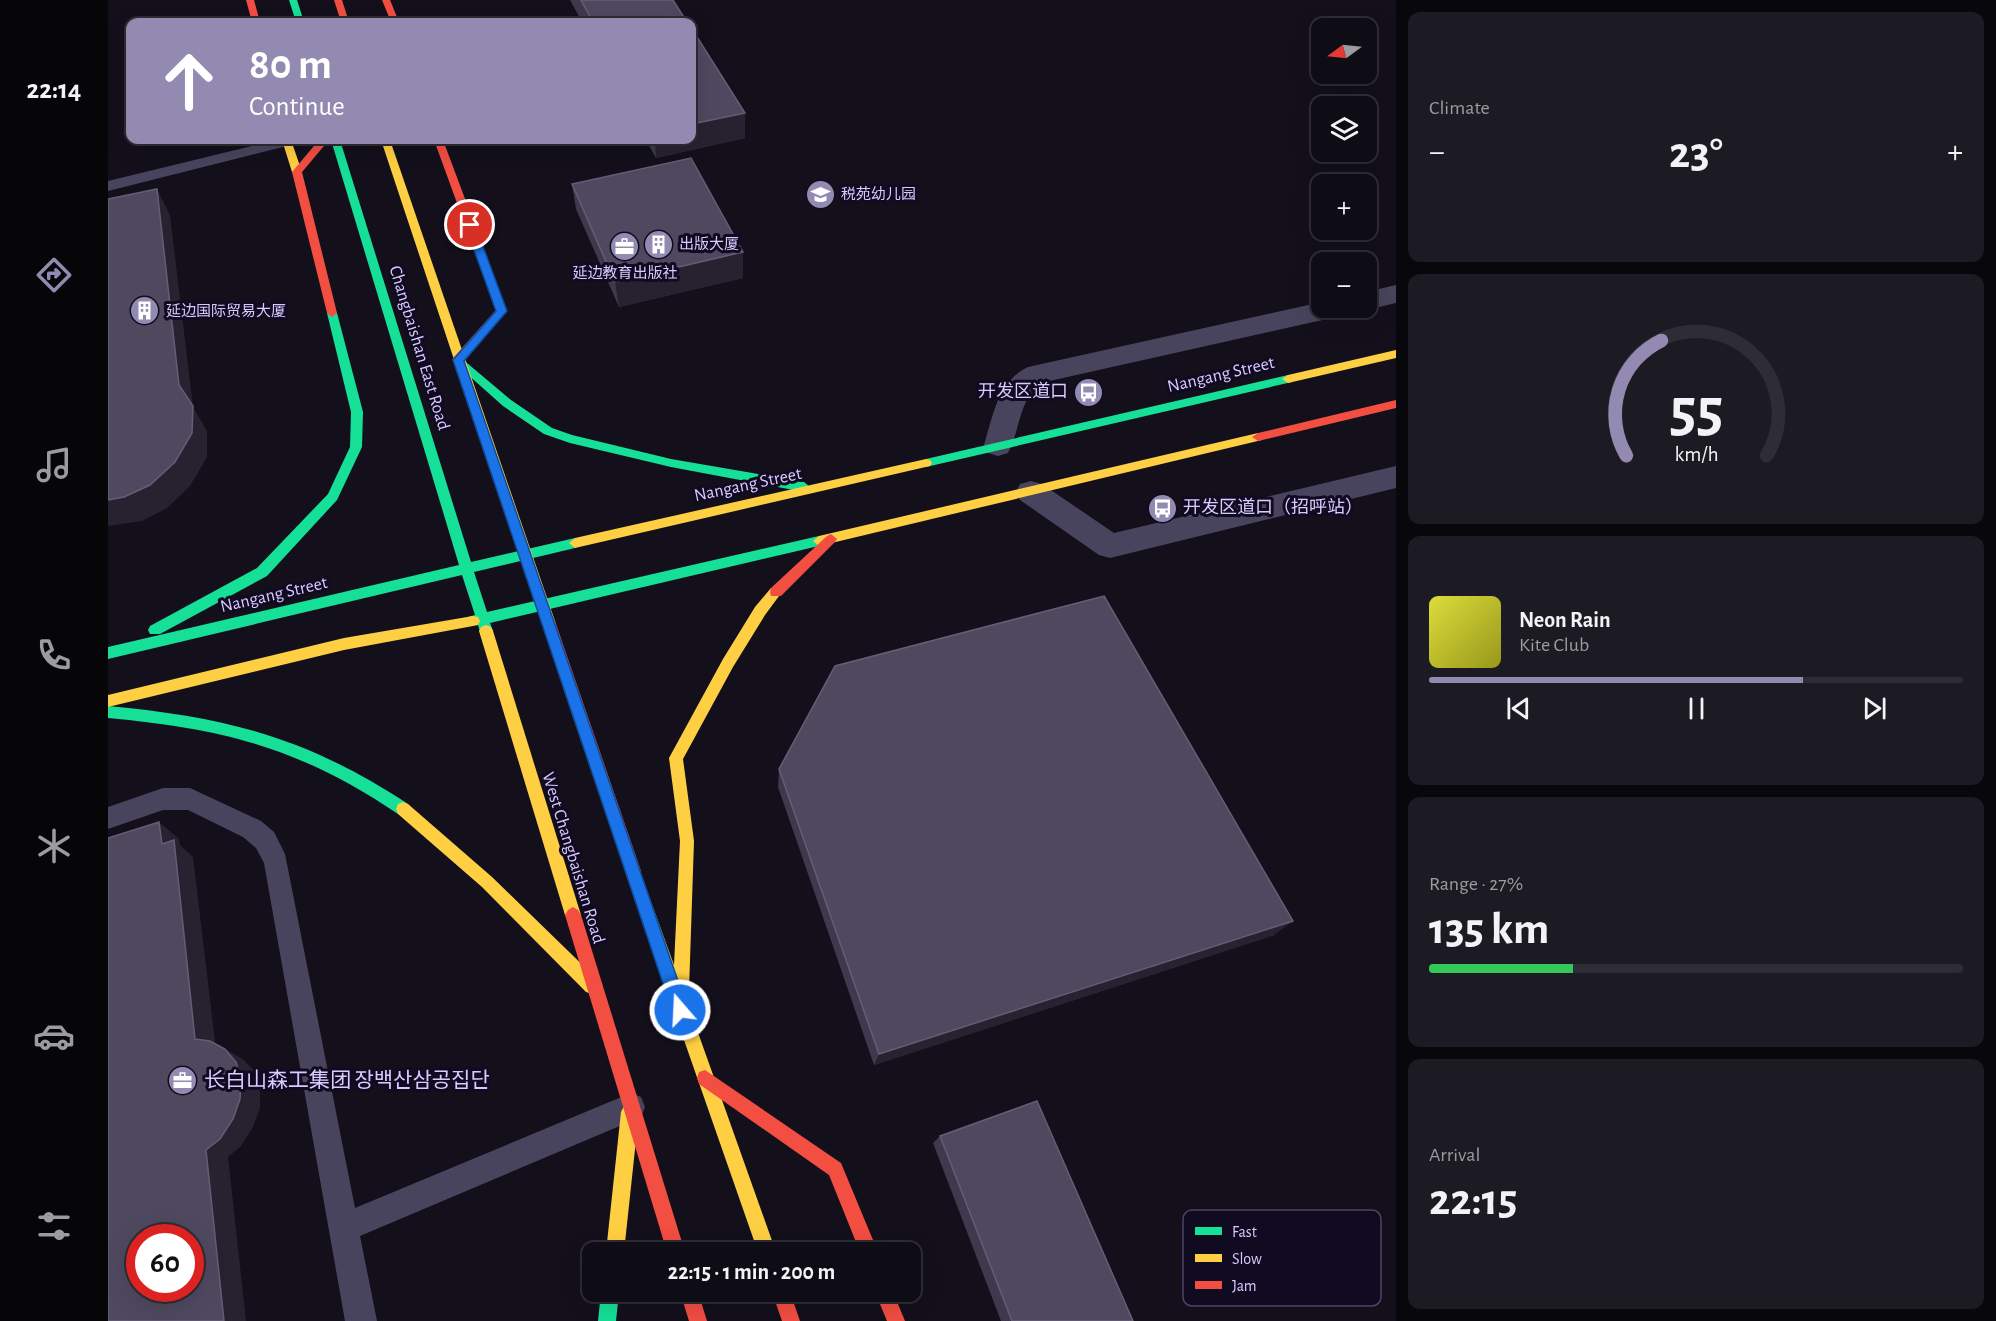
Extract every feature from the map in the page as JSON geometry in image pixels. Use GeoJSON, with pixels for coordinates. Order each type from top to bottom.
{"type":"FeatureCollection","features":[{"type":"Feature","properties":{"kind":"main road"},"geometry":{"type":"LineString","coordinates":[[250,0],[255,18]]}},
{"type":"Feature","properties":{"kind":"main road"},"geometry":{"type":"LineString","coordinates":[[293,0],[299,18]]}},
{"type":"Feature","properties":{"kind":"main road"},"geometry":{"type":"LineString","coordinates":[[338,0],[344,18]]}},
{"type":"Feature","properties":{"kind":"main road"},"geometry":{"type":"LineString","coordinates":[[386,0],[393,18]]}},
{"type":"Feature","properties":{"kind":"main road"},"geometry":{"type":"LineString","coordinates":[[112,652],[262,572],[333,497],[356,447],[357,412],[289,144]]}},
{"type":"Feature","properties":{"kind":"main road"},"geometry":{"type":"LineString","coordinates":[[297,172],[321,144]]}},
{"type":"Feature","properties":{"kind":"main road","name":"Changbaishan East Road"},"geometry":{"type":"LineString","coordinates":[[336,144],[483,619]]}},
{"type":"Feature","properties":{"kind":"main road","name":"Changbaishan East Road"},"geometry":{"type":"LineString","coordinates":[[386,144],[542,606]]}},
{"type":"Feature","properties":{"kind":"main road","name":"Changbaishan East Road"},"geometry":{"type":"LineString","coordinates":[[439,144],[502,311],[458,360]]}},
{"type":"Feature","properties":{"kind":"main road","name":"Nangang Street"},"geometry":{"type":"LineString","coordinates":[[112,652],[524,554],[1396,354]]}},
{"type":"Feature","properties":{"kind":"main road"},"geometry":{"type":"LineString","coordinates":[[458,360],[507,403],[548,431],[570,439],[671,463],[815,489]]}},
{"type":"Feature","properties":{"kind":"main road"},"geometry":{"type":"LineString","coordinates":[[108,701],[344,644],[542,606],[1396,404]]}},
{"type":"Feature","properties":{"kind":"main road"},"geometry":{"type":"LineString","coordinates":[[680,1010],[687,841],[676,758],[760,611],[784,581],[833,537]]}},
{"type":"Feature","properties":{"kind":"main road"},"geometry":{"type":"LineString","coordinates":[[542,606],[680,1010],[763,1242]]}},
{"type":"Feature","properties":{"kind":"main road","name":"West Changbaishan Road"},"geometry":{"type":"LineString","coordinates":[[483,619],[593,988],[673,1242]]}},
{"type":"Feature","properties":{"kind":"main road"},"geometry":{"type":"LineString","coordinates":[[108,712],[180,718],[252,735],[307,754],[372,786],[448,846],[593,988]]}},
{"type":"Feature","properties":{"kind":"main road"},"geometry":{"type":"LineString","coordinates":[[705,1078],[835,1169],[865,1242]]}},
{"type":"Feature","properties":{"kind":"main road","name":"West Changbaishan Road"},"geometry":{"type":"LineString","coordinates":[[616,1242],[631,1107]]}},
{"type":"Feature","properties":{"kind":"main road"},"geometry":{"type":"LineString","coordinates":[[607,1321],[609,1302]]}},
{"type":"Feature","properties":{"kind":"main road"},"geometry":{"type":"LineString","coordinates":[[691,1302],[698,1321]]}},
{"type":"Feature","properties":{"kind":"main road"},"geometry":{"type":"LineString","coordinates":[[784,1302],[791,1321]]}},
{"type":"Feature","properties":{"kind":"main road"},"geometry":{"type":"LineString","coordinates":[[888,1302],[896,1321]]}},
{"type":"Feature","properties":{"kind":"street"},"geometry":{"type":"LineString","coordinates":[[1377,298],[1396,294]]}},
{"type":"Feature","properties":{"kind":"street"},"geometry":{"type":"LineString","coordinates":[[998,445],[1015,393],[1025,380],[1038,374],[1311,314]]}},
{"type":"Feature","properties":{"kind":"street"},"geometry":{"type":"LineString","coordinates":[[1031,492],[1110,546],[1396,477]]}},
{"type":"Feature","properties":{"kind":"lane"},"geometry":{"type":"LineString","coordinates":[[108,186],[272,144]]}},
{"type":"Feature","properties":{"kind":"lane"},"geometry":{"type":"LineString","coordinates":[[108,818],[163,799],[190,799],[252,829],[265,840],[276,862],[361,1321]]}},
{"type":"Feature","properties":{"kind":"lane"},"geometry":{"type":"LineString","coordinates":[[344,1228],[631,1107]]}},
{"type":"Feature","properties":{"kind":"building"},"geometry":{"type":"Polygon","coordinates":[[[581,0],[673,0],[684,18],[591,18],[581,0]]]}},
{"type":"Feature","properties":{"kind":"building"},"geometry":{"type":"Polygon","coordinates":[[[696,35],[745,113],[696,123],[696,35]]]}},
{"type":"Feature","properties":{"kind":"building","name":"出版大厦"},"geometry":{"type":"Polygon","coordinates":[[[691,158],[743,252],[615,282],[572,184],[691,158]]]}},
{"type":"Feature","properties":{"kind":"building","name":"延边国际贸易大厦"},"geometry":{"type":"Polygon","coordinates":[[[157,189],[179,385],[193,406],[192,433],[175,462],[150,485],[124,497],[108,500],[108,199],[157,189]]]}},
{"type":"Feature","properties":{"kind":"building"},"geometry":{"type":"Polygon","coordinates":[[[1104,596],[1293,921],[879,1054],[779,769],[835,666],[1104,596]]]}},
{"type":"Feature","properties":{"kind":"building","name":"长白山森工集团 장백산삼공집단"},"geometry":{"type":"Polygon","coordinates":[[[159,822],[162,844],[174,840],[195,1039],[210,1041],[225,1049],[236,1062],[241,1079],[240,1099],[233,1119],[220,1139],[206,1150],[224,1321],[108,1321],[108,838],[159,822]]]}},
{"type":"Feature","properties":{"kind":"building"},"geometry":{"type":"Polygon","coordinates":[[[1037,1101],[1133,1321],[1012,1321],[940,1136],[1037,1101]]]}},
{"type":"Feature","properties":{"kind":"traffic: fast"},"geometry":{"type":"LineString","coordinates":[[293,0],[299,18]]}},
{"type":"Feature","properties":{"kind":"traffic: fast"},"geometry":{"type":"LineString","coordinates":[[336,144],[486,631]]}},
{"type":"Feature","properties":{"kind":"traffic: fast"},"geometry":{"type":"LineString","coordinates":[[155,630],[262,572],[333,497],[356,447],[357,412],[332,313]]}},
{"type":"Feature","properties":{"kind":"traffic: fast"},"geometry":{"type":"LineString","coordinates":[[461,362],[507,403],[548,431],[570,439],[671,463],[804,487]]}},
{"type":"Feature","properties":{"kind":"traffic: fast"},"geometry":{"type":"LineString","coordinates":[[926,463],[1288,379]]}},
{"type":"Feature","properties":{"kind":"traffic: fast"},"geometry":{"type":"LineString","coordinates":[[473,621],[819,541]]}},
{"type":"Feature","properties":{"kind":"traffic: fast"},"geometry":{"type":"LineString","coordinates":[[108,653],[575,543]]}},
{"type":"Feature","properties":{"kind":"traffic: fast"},"geometry":{"type":"LineString","coordinates":[[108,712],[188,721],[263,738],[334,767],[369,786],[403,809]]}},
{"type":"Feature","properties":{"kind":"traffic: fast"},"geometry":{"type":"LineString","coordinates":[[607,1321],[609,1302]]}},
{"type":"Feature","properties":{"kind":"traffic: slow"},"geometry":{"type":"LineString","coordinates":[[287,144],[297,172]]}},
{"type":"Feature","properties":{"kind":"traffic: slow"},"geometry":{"type":"LineString","coordinates":[[386,144],[549,624]]}},
{"type":"Feature","properties":{"kind":"traffic: slow"},"geometry":{"type":"LineString","coordinates":[[1288,379],[1396,354]]}},
{"type":"Feature","properties":{"kind":"traffic: slow"},"geometry":{"type":"LineString","coordinates":[[819,541],[1258,437]]}},
{"type":"Feature","properties":{"kind":"traffic: slow"},"geometry":{"type":"LineString","coordinates":[[575,543],[926,463]]}},
{"type":"Feature","properties":{"kind":"traffic: slow"},"geometry":{"type":"LineString","coordinates":[[681,990],[687,841],[676,758],[728,663],[760,611],[776,592]]}},
{"type":"Feature","properties":{"kind":"traffic: slow"},"geometry":{"type":"LineString","coordinates":[[108,701],[344,644],[473,621]]}},
{"type":"Feature","properties":{"kind":"traffic: slow"},"geometry":{"type":"LineString","coordinates":[[486,631],[573,915]]}},
{"type":"Feature","properties":{"kind":"traffic: slow"},"geometry":{"type":"LineString","coordinates":[[403,809],[487,882],[592,986]]}},
{"type":"Feature","properties":{"kind":"traffic: slow"},"geometry":{"type":"LineString","coordinates":[[633,871],[763,1242]]}},
{"type":"Feature","properties":{"kind":"traffic: slow"},"geometry":{"type":"LineString","coordinates":[[616,1242],[630,1112]]}},
{"type":"Feature","properties":{"kind":"traffic: jam"},"geometry":{"type":"LineString","coordinates":[[250,0],[255,18]]}},
{"type":"Feature","properties":{"kind":"traffic: jam"},"geometry":{"type":"LineString","coordinates":[[338,0],[344,18]]}},
{"type":"Feature","properties":{"kind":"traffic: jam"},"geometry":{"type":"LineString","coordinates":[[386,0],[393,18]]}},
{"type":"Feature","properties":{"kind":"traffic: jam"},"geometry":{"type":"LineString","coordinates":[[321,144],[297,172],[332,313]]}},
{"type":"Feature","properties":{"kind":"traffic: jam"},"geometry":{"type":"LineString","coordinates":[[439,144],[502,311],[458,360]]}},
{"type":"Feature","properties":{"kind":"traffic: jam"},"geometry":{"type":"LineString","coordinates":[[1258,437],[1396,404]]}},
{"type":"Feature","properties":{"kind":"traffic: jam"},"geometry":{"type":"LineString","coordinates":[[776,592],[831,539]]}},
{"type":"Feature","properties":{"kind":"traffic: jam"},"geometry":{"type":"LineString","coordinates":[[549,624],[633,871]]}},
{"type":"Feature","properties":{"kind":"traffic: jam"},"geometry":{"type":"LineString","coordinates":[[573,915],[673,1242]]}},
{"type":"Feature","properties":{"kind":"traffic: jam"},"geometry":{"type":"LineString","coordinates":[[705,1078],[835,1169],[865,1242]]}},
{"type":"Feature","properties":{"kind":"traffic: jam"},"geometry":{"type":"LineString","coordinates":[[692,1302],[698,1321]]}},
{"type":"Feature","properties":{"kind":"traffic: jam"},"geometry":{"type":"LineString","coordinates":[[784,1302],[791,1321]]}},
{"type":"Feature","properties":{"kind":"traffic: jam"},"geometry":{"type":"LineString","coordinates":[[888,1302],[896,1321]]}},
{"type":"Feature","properties":{"kind":"place","name":"税苑幼儿园"},"geometry":{"type":"Point","coordinates":[820,194]}},
{"type":"Feature","properties":{"kind":"place","name":"出版大厦"},"geometry":{"type":"Point","coordinates":[658,244]}},
{"type":"Feature","properties":{"kind":"place","name":"延边教育出版社"},"geometry":{"type":"Point","coordinates":[625,246]}},
{"type":"Feature","properties":{"kind":"place","name":"延边国际贸易大厦"},"geometry":{"type":"Point","coordinates":[145,311]}},
{"type":"Feature","properties":{"kind":"place","name":"开发区道口"},"geometry":{"type":"Point","coordinates":[1089,392]}},
{"type":"Feature","properties":{"kind":"place","name":"开发区道口（招呼站）"},"geometry":{"type":"Point","coordinates":[1162,508]}},
{"type":"Feature","properties":{"kind":"place","name":"长白山森工集团 장백산삼공집단"},"geometry":{"type":"Point","coordinates":[183,1080]}},
{"type":"Feature","properties":{"kind":"route"},"geometry":{"type":"LineString","coordinates":[[470,225],[502,311],[458,360],[680,1010]]}}]}
